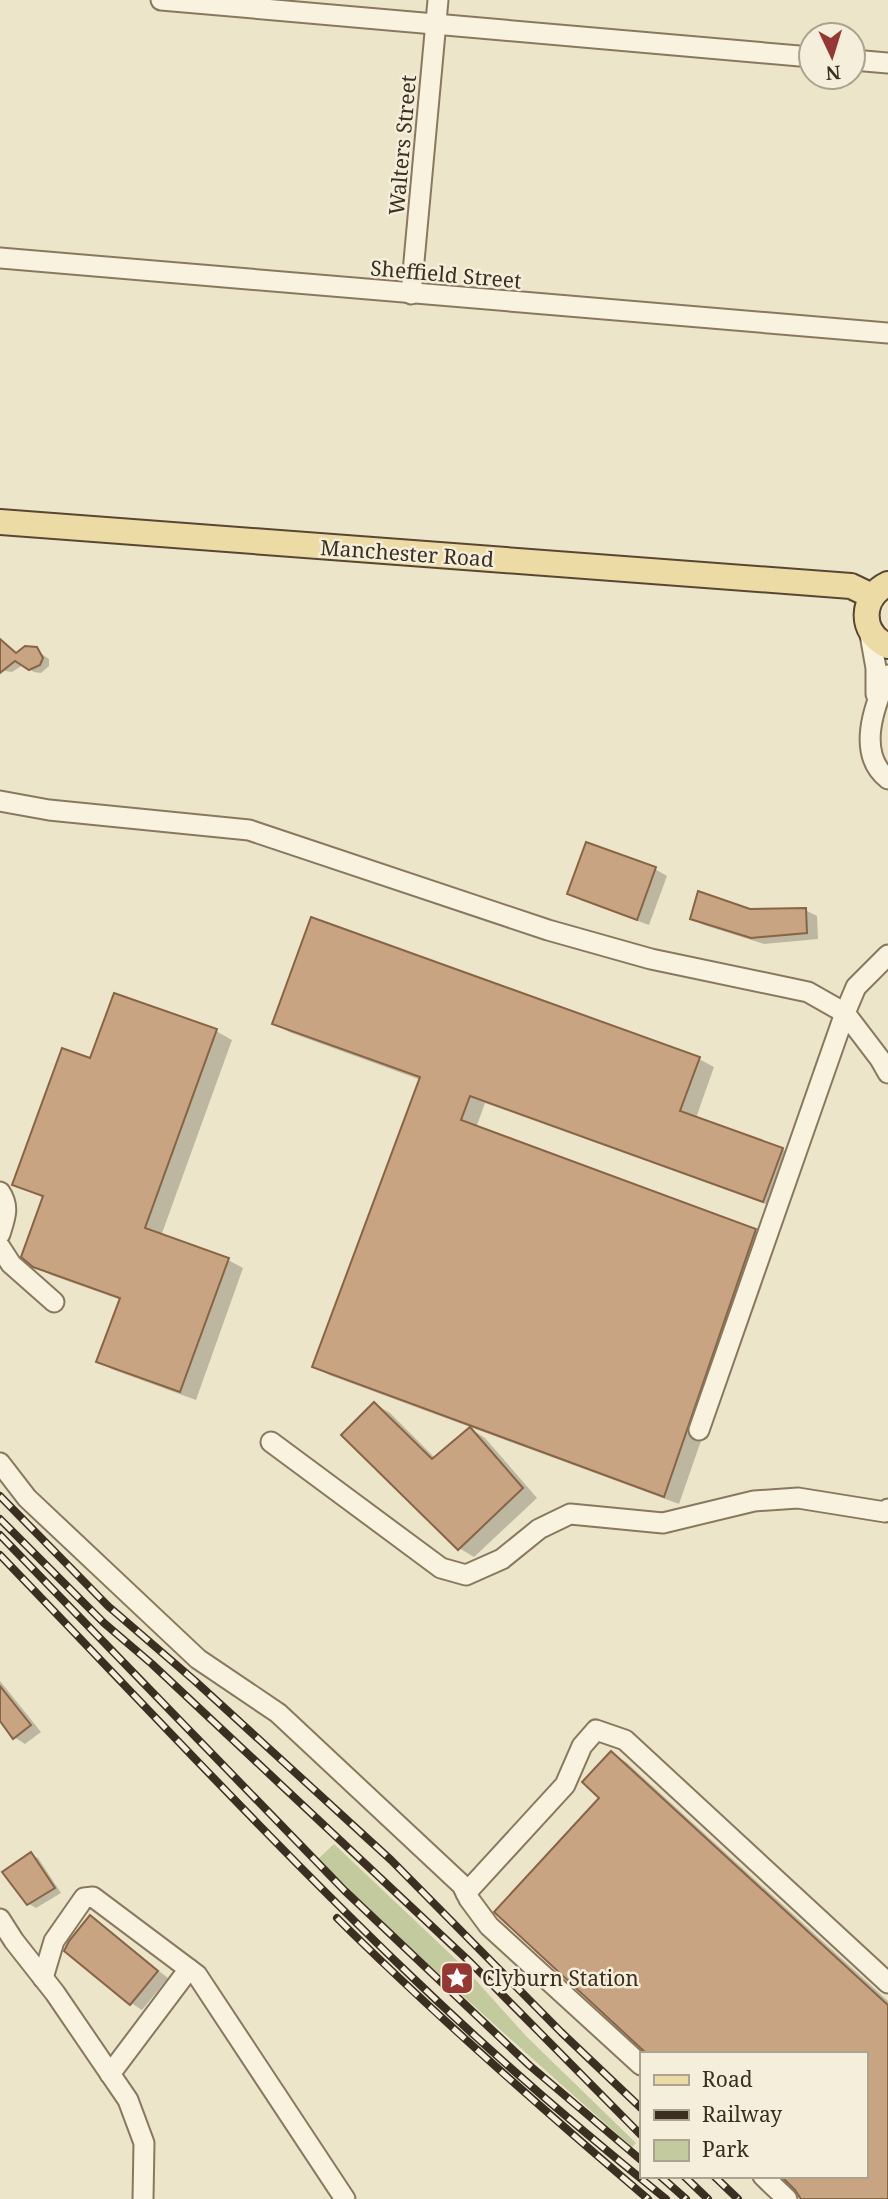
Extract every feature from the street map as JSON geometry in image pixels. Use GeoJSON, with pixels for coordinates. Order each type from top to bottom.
{"type":"FeatureCollection","features":[{"type":"Feature","properties":{"kind":"main road","name":"Manchester Road"},"geometry":{"type":"LineString","coordinates":[[0,522],[814,584],[847,596],[859,605],[877,598],[875,638],[888,646]]}},
{"type":"Feature","properties":{"kind":"street"},"geometry":{"type":"LineString","coordinates":[[161,0],[797,56]]}},
{"type":"Feature","properties":{"kind":"street","name":"Walters Street"},"geometry":{"type":"LineString","coordinates":[[411,294],[438,0]]}},
{"type":"Feature","properties":{"kind":"street"},"geometry":{"type":"LineString","coordinates":[[867,61],[888,63]]}},
{"type":"Feature","properties":{"kind":"street","name":"Sheffield Street"},"geometry":{"type":"LineString","coordinates":[[0,258],[888,333]]}},
{"type":"Feature","properties":{"kind":"street"},"geometry":{"type":"LineString","coordinates":[[877,598],[876,705],[869,750],[875,765],[888,779]]}},
{"type":"Feature","properties":{"kind":"street"},"geometry":{"type":"LineString","coordinates":[[876,705],[888,675]]}},
{"type":"Feature","properties":{"kind":"street"},"geometry":{"type":"LineString","coordinates":[[0,801],[49,810],[249,831],[548,930],[651,959],[807,992],[845,1013],[888,1073]]}},
{"type":"Feature","properties":{"kind":"street"},"geometry":{"type":"LineString","coordinates":[[699,1430],[845,1013],[856,988],[888,955]]}},
{"type":"Feature","properties":{"kind":"street"},"geometry":{"type":"LineString","coordinates":[[0,1192],[7,1202],[0,1234]]}},
{"type":"Feature","properties":{"kind":"street"},"geometry":{"type":"LineString","coordinates":[[0,1247],[12,1264],[54,1302]]}},
{"type":"Feature","properties":{"kind":"street"},"geometry":{"type":"LineString","coordinates":[[271,1442],[441,1568],[466,1575],[502,1559],[539,1529],[570,1514],[663,1523],[754,1501],[798,1498],[885,1512],[888,1508]]}},
{"type":"Feature","properties":{"kind":"street"},"geometry":{"type":"LineString","coordinates":[[0,1463],[27,1498],[198,1658],[278,1713],[462,1885],[489,1926],[640,2064]]}},
{"type":"Feature","properties":{"kind":"street"},"geometry":{"type":"LineString","coordinates":[[466,1893],[565,1785],[582,1746],[596,1730],[625,1740],[888,1983]]}},
{"type":"Feature","properties":{"kind":"street"},"geometry":{"type":"LineString","coordinates":[[43,1978],[54,1941],[84,1898],[93,1897],[197,1975],[347,2198]]}},
{"type":"Feature","properties":{"kind":"street"},"geometry":{"type":"LineString","coordinates":[[0,1919],[128,2100],[144,2143],[143,2199]]}},
{"type":"Feature","properties":{"kind":"street"},"geometry":{"type":"LineString","coordinates":[[110,2074],[189,1969]]}},
{"type":"Feature","properties":{"kind":"street"},"geometry":{"type":"LineString","coordinates":[[765,2178],[788,2199]]}},
{"type":"Feature","properties":{"kind":"green space"},"geometry":{"type":"Polygon","coordinates":[[[334,1844],[464,1967],[526,2036],[636,2143],[632,2147],[473,2005],[318,1859],[334,1844]]]}},
{"type":"Feature","properties":{"kind":"building"},"geometry":{"type":"Polygon","coordinates":[[[0,639],[16,653],[25,646],[37,647],[43,658],[40,665],[29,670],[15,661],[0,673],[0,639]]]}},
{"type":"Feature","properties":{"kind":"building"},"geometry":{"type":"Polygon","coordinates":[[[586,842],[656,867],[637,920],[567,894],[586,842]]]}},
{"type":"Feature","properties":{"kind":"building"},"geometry":{"type":"Polygon","coordinates":[[[698,891],[750,909],[806,908],[807,933],[751,938],[690,919],[698,891]]]}},
{"type":"Feature","properties":{"kind":"building"},"geometry":{"type":"Polygon","coordinates":[[[311,917],[700,1057],[680,1111],[783,1148],[763,1202],[470,1096],[461,1120],[756,1229],[664,1497],[312,1367],[420,1077],[272,1024],[311,917]]]}},
{"type":"Feature","properties":{"kind":"building"},"geometry":{"type":"Polygon","coordinates":[[[114,993],[217,1029],[145,1228],[229,1258],[180,1392],[96,1362],[120,1298],[33,1267],[21,1257],[43,1196],[12,1185],[62,1048],[90,1058],[114,993]]]}},
{"type":"Feature","properties":{"kind":"building"},"geometry":{"type":"Polygon","coordinates":[[[374,1402],[432,1459],[470,1427],[523,1488],[458,1550],[341,1435],[374,1402]]]}},
{"type":"Feature","properties":{"kind":"building"},"geometry":{"type":"Polygon","coordinates":[[[0,1686],[31,1725],[13,1739],[0,1721],[0,1686]]]}},
{"type":"Feature","properties":{"kind":"building"},"geometry":{"type":"Polygon","coordinates":[[[611,1751],[888,2005],[888,2199],[801,2199],[783,2178],[867,2178],[867,2052],[645,2052],[494,1912],[599,1798],[582,1782],[611,1751]]]}},
{"type":"Feature","properties":{"kind":"building"},"geometry":{"type":"Polygon","coordinates":[[[31,1852],[55,1888],[27,1905],[2,1872],[31,1852]]]}},
{"type":"Feature","properties":{"kind":"building"},"geometry":{"type":"Polygon","coordinates":[[[90,1915],[158,1971],[130,2005],[64,1951],[90,1915]]]}},
{"type":"Feature","properties":{"kind":"railway"},"geometry":{"type":"LineString","coordinates":[[0,1496],[108,1606],[195,1681],[391,1860],[561,2032],[640,2107]]}},
{"type":"Feature","properties":{"kind":"railway"},"geometry":{"type":"LineString","coordinates":[[0,1519],[104,1623],[152,1664],[471,1963],[640,2134]]}},
{"type":"Feature","properties":{"kind":"railway"},"geometry":{"type":"LineString","coordinates":[[0,1535],[345,1891],[529,2065],[640,2159]]}},
{"type":"Feature","properties":{"kind":"railway"},"geometry":{"type":"LineString","coordinates":[[0,1555],[358,1925],[473,2034],[640,2178]]}},
{"type":"Feature","properties":{"kind":"railway"},"geometry":{"type":"LineString","coordinates":[[337,1918],[490,2061],[648,2199]]}},
{"type":"Feature","properties":{"kind":"railway"},"geometry":{"type":"LineString","coordinates":[[640,2178],[666,2199]]}},
{"type":"Feature","properties":{"kind":"railway"},"geometry":{"type":"LineString","coordinates":[[662,2178],[686,2199]]}},
{"type":"Feature","properties":{"kind":"railway"},"geometry":{"type":"LineString","coordinates":[[686,2178],[708,2199]]}},
{"type":"Feature","properties":{"kind":"railway"},"geometry":{"type":"LineString","coordinates":[[716,2178],[738,2199]]}},
{"type":"Feature","properties":{"kind":"place","name":"Clyburn Station"},"geometry":{"type":"Point","coordinates":[457,1978]}}]}
